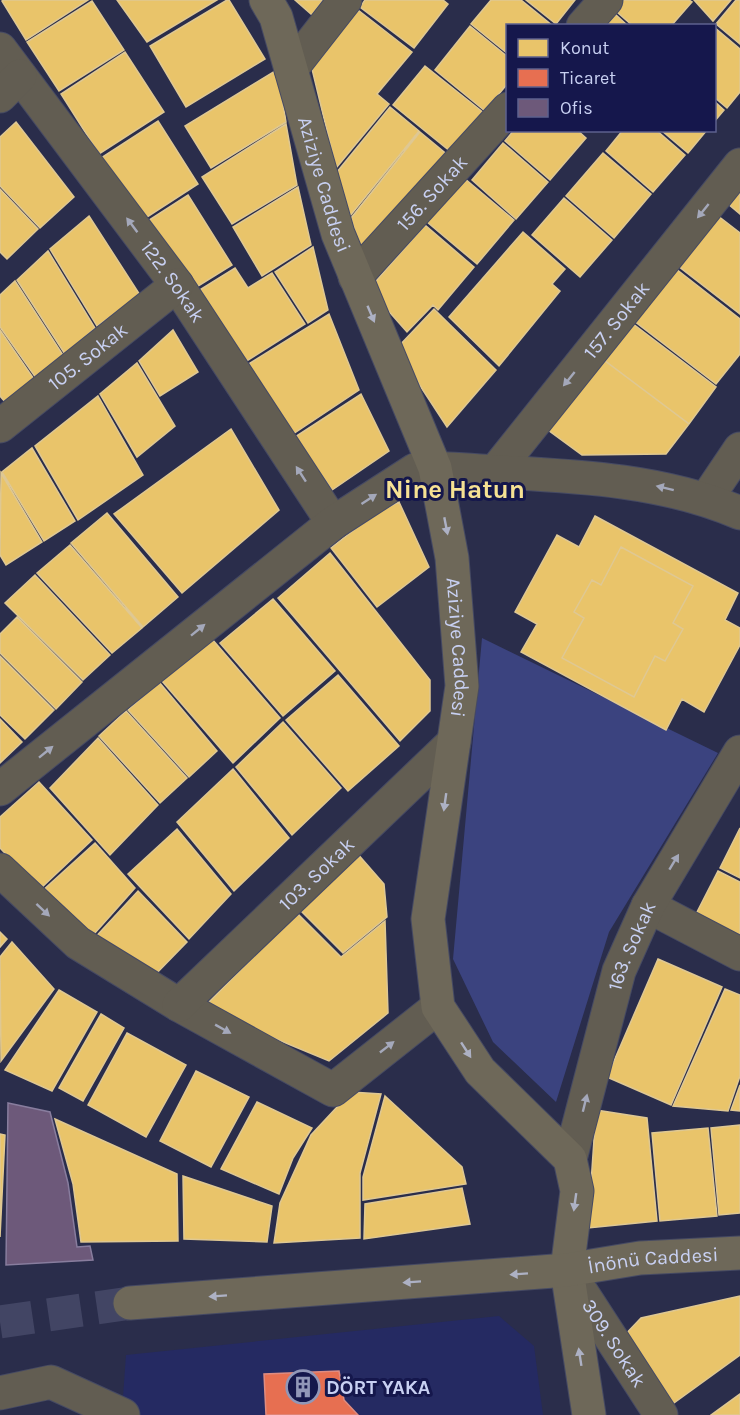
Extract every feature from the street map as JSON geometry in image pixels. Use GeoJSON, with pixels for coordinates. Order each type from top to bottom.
{"type":"FeatureCollection","features":[{"type":"Feature","properties":{"kind":"street","name":"Aziziye Caddesi"},"geometry":{"type":"LineString","coordinates":[[266,0],[276,17],[338,234],[435,468],[452,558],[462,686],[428,919],[438,1007],[480,1071],[570,1159]]}},
{"type":"Feature","properties":{"kind":"street"},"geometry":{"type":"LineString","coordinates":[[291,69],[345,0]]}},
{"type":"Feature","properties":{"kind":"street"},"geometry":{"type":"LineString","coordinates":[[585,24],[606,0]]}},
{"type":"Feature","properties":{"kind":"street","name":"122. Sokak"},"geometry":{"type":"LineString","coordinates":[[0,49],[10,86],[177,285],[333,522]]}},
{"type":"Feature","properties":{"kind":"street","name":"156. Sokak"},"geometry":{"type":"LineString","coordinates":[[355,277],[506,110]]}},
{"type":"Feature","properties":{"kind":"street","name":"157. Sokak"},"geometry":{"type":"LineString","coordinates":[[494,473],[740,165]]}},
{"type":"Feature","properties":{"kind":"street","name":"105. Sokak"},"geometry":{"type":"LineString","coordinates":[[0,426],[177,285]]}},
{"type":"Feature","properties":{"kind":"street"},"geometry":{"type":"LineString","coordinates":[[707,498],[740,449]]}},
{"type":"Feature","properties":{"kind":"street"},"geometry":{"type":"LineString","coordinates":[[0,789],[333,522],[415,470],[435,468],[647,484],[707,498],[740,513]]}},
{"type":"Feature","properties":{"kind":"street","name":"103. Sokak"},"geometry":{"type":"LineString","coordinates":[[179,1005],[454,742]]}},
{"type":"Feature","properties":{"kind":"street","name":"163. Sokak"},"geometry":{"type":"LineString","coordinates":[[570,1159],[619,971],[648,906],[740,752]]}},
{"type":"Feature","properties":{"kind":"street"},"geometry":{"type":"LineString","coordinates":[[0,870],[78,943],[179,1005],[333,1090],[438,1007]]}},
{"type":"Feature","properties":{"kind":"street"},"geometry":{"type":"LineString","coordinates":[[648,906],[740,954]]}},
{"type":"Feature","properties":{"kind":"street"},"geometry":{"type":"LineString","coordinates":[[570,1159],[577,1191],[567,1270],[589,1415]]}},
{"type":"Feature","properties":{"kind":"street","name":"İnönü Caddesi"},"geometry":{"type":"LineString","coordinates":[[130,1303],[567,1270],[640,1258],[740,1253]]}},
{"type":"Feature","properties":{"kind":"street","name":"309. Sokak"},"geometry":{"type":"LineString","coordinates":[[567,1270],[661,1415]]}},
{"type":"Feature","properties":{"kind":"street"},"geometry":{"type":"LineString","coordinates":[[0,1392],[51,1382],[123,1415]]}},
{"type":"Feature","properties":{"kind":"shaded area"},"geometry":{"type":"Polygon","coordinates":[[[482,638],[718,753],[609,932],[556,1102],[493,1042],[453,959],[482,638]]]}},
{"type":"Feature","properties":{"kind":"shaded area"},"geometry":{"type":"Polygon","coordinates":[[[499,1316],[534,1346],[543,1415],[139,1415],[123,1397],[126,1355],[499,1316]]]}},
{"type":"Feature","properties":{"kind":"building: Konut"},"geometry":{"type":"Polygon","coordinates":[[[88,0],[26,40],[2,1],[88,0]]]}},
{"type":"Feature","properties":{"kind":"building: Konut"},"geometry":{"type":"Polygon","coordinates":[[[117,0],[217,0],[147,42],[117,0]]]}},
{"type":"Feature","properties":{"kind":"building: Konut"},"geometry":{"type":"Polygon","coordinates":[[[227,0],[265,59],[186,107],[150,46],[227,0]]]}},
{"type":"Feature","properties":{"kind":"building: Konut"},"geometry":{"type":"Polygon","coordinates":[[[295,0],[323,0],[312,15],[295,0]]]}},
{"type":"Feature","properties":{"kind":"building: Konut"},"geometry":{"type":"Polygon","coordinates":[[[365,0],[443,0],[448,4],[414,48],[360,7],[365,0]]]}},
{"type":"Feature","properties":{"kind":"building: Konut"},"geometry":{"type":"Polygon","coordinates":[[[491,0],[521,0],[551,24],[506,24],[506,52],[471,24],[491,0]]]}},
{"type":"Feature","properties":{"kind":"building: Konut"},"geometry":{"type":"Polygon","coordinates":[[[526,0],[575,0],[556,24],[526,0]]]}},
{"type":"Feature","properties":{"kind":"building: Konut"},"geometry":{"type":"Polygon","coordinates":[[[615,0],[689,0],[692,2],[673,24],[631,24],[610,6],[615,0]]]}},
{"type":"Feature","properties":{"kind":"building: Konut"},"geometry":{"type":"Polygon","coordinates":[[[694,0],[731,0],[713,21],[694,0]]]}},
{"type":"Feature","properties":{"kind":"building: Konut"},"geometry":{"type":"Polygon","coordinates":[[[736,0],[740,0],[740,44],[716,24],[736,0]]]}},
{"type":"Feature","properties":{"kind":"building: Konut"},"geometry":{"type":"Polygon","coordinates":[[[92,1],[124,50],[59,91],[27,42],[92,1]]]}},
{"type":"Feature","properties":{"kind":"building: Konut"},"geometry":{"type":"Polygon","coordinates":[[[358,10],[412,52],[377,94],[389,104],[336,168],[312,69],[358,10]]]}},
{"type":"Feature","properties":{"kind":"building: Konut"},"geometry":{"type":"Polygon","coordinates":[[[615,14],[626,24],[607,24],[615,14]]]}},
{"type":"Feature","properties":{"kind":"building: Konut"},"geometry":{"type":"Polygon","coordinates":[[[470,26],[506,55],[506,85],[485,111],[435,70],[470,26]]]}},
{"type":"Feature","properties":{"kind":"building: Konut"},"geometry":{"type":"Polygon","coordinates":[[[716,29],[740,49],[740,92],[727,108],[716,99],[716,29]]]}},
{"type":"Feature","properties":{"kind":"building: Konut"},"geometry":{"type":"Polygon","coordinates":[[[125,52],[164,112],[99,154],[61,94],[125,52]]]}},
{"type":"Feature","properties":{"kind":"building: Konut"},"geometry":{"type":"Polygon","coordinates":[[[425,66],[484,113],[451,152],[393,105],[425,66]]]}},
{"type":"Feature","properties":{"kind":"building: Konut"},"geometry":{"type":"Polygon","coordinates":[[[275,71],[279,79],[286,122],[211,168],[185,126],[275,71]]]}},
{"type":"Feature","properties":{"kind":"building: Konut"},"geometry":{"type":"Polygon","coordinates":[[[716,103],[724,110],[716,120],[716,103]]]}},
{"type":"Feature","properties":{"kind":"building: Konut"},"geometry":{"type":"Polygon","coordinates":[[[390,107],[419,131],[350,216],[337,172],[390,107]]]}},
{"type":"Feature","properties":{"kind":"building: Konut"},"geometry":{"type":"Polygon","coordinates":[[[158,121],[198,184],[141,221],[101,158],[158,121]]]}},
{"type":"Feature","properties":{"kind":"building: Konut"},"geometry":{"type":"Polygon","coordinates":[[[16,122],[74,197],[40,228],[0,186],[0,137],[16,122]]]}},
{"type":"Feature","properties":{"kind":"building: Konut"},"geometry":{"type":"Polygon","coordinates":[[[286,124],[297,185],[232,224],[202,177],[286,124]]]}},
{"type":"Feature","properties":{"kind":"building: Konut"},"geometry":{"type":"Polygon","coordinates":[[[420,132],[449,156],[361,251],[351,218],[420,132]]]}},
{"type":"Feature","properties":{"kind":"building: Konut"},"geometry":{"type":"Polygon","coordinates":[[[512,132],[579,132],[586,138],[550,180],[505,141],[512,132]]]}},
{"type":"Feature","properties":{"kind":"building: Konut"},"geometry":{"type":"Polygon","coordinates":[[[621,132],[658,132],[685,155],[653,192],[606,151],[621,132]]]}},
{"type":"Feature","properties":{"kind":"building: Konut"},"geometry":{"type":"Polygon","coordinates":[[[663,132],[705,132],[688,153],[663,132]]]}},
{"type":"Feature","properties":{"kind":"building: Konut"},"geometry":{"type":"Polygon","coordinates":[[[503,143],[548,182],[516,219],[472,180],[503,143]]]}},
{"type":"Feature","properties":{"kind":"building: Konut"},"geometry":{"type":"Polygon","coordinates":[[[603,153],[651,194],[614,238],[566,196],[603,153]]]}},
{"type":"Feature","properties":{"kind":"building: Konut"},"geometry":{"type":"Polygon","coordinates":[[[464,178],[514,220],[477,264],[427,222],[464,178]]]}},
{"type":"Feature","properties":{"kind":"building: Konut"},"geometry":{"type":"Polygon","coordinates":[[[298,187],[311,245],[262,276],[233,227],[298,187]]]}},
{"type":"Feature","properties":{"kind":"building: Konut"},"geometry":{"type":"Polygon","coordinates":[[[0,189],[38,229],[7,259],[0,252],[0,189]]]}},
{"type":"Feature","properties":{"kind":"building: Konut"},"geometry":{"type":"Polygon","coordinates":[[[740,190],[740,214],[728,204],[740,190]]]}},
{"type":"Feature","properties":{"kind":"building: Konut"},"geometry":{"type":"Polygon","coordinates":[[[188,195],[232,265],[187,293],[143,224],[188,195]]]}},
{"type":"Feature","properties":{"kind":"building: Konut"},"geometry":{"type":"Polygon","coordinates":[[[564,198],[612,240],[580,277],[532,235],[564,198]]]}},
{"type":"Feature","properties":{"kind":"building: Konut"},"geometry":{"type":"Polygon","coordinates":[[[713,212],[740,233],[740,314],[673,262],[713,212]]]}},
{"type":"Feature","properties":{"kind":"building: Konut"},"geometry":{"type":"Polygon","coordinates":[[[89,216],[140,295],[97,326],[50,249],[89,216]]]}},
{"type":"Feature","properties":{"kind":"building: Konut"},"geometry":{"type":"Polygon","coordinates":[[[425,225],[474,267],[438,310],[433,305],[407,332],[369,289],[425,225]]]}},
{"type":"Feature","properties":{"kind":"building: Konut"},"geometry":{"type":"Polygon","coordinates":[[[523,232],[565,269],[552,284],[560,291],[499,366],[449,317],[523,232]]]}},
{"type":"Feature","properties":{"kind":"building: Konut"},"geometry":{"type":"Polygon","coordinates":[[[313,247],[328,310],[308,323],[275,272],[313,247]]]}},
{"type":"Feature","properties":{"kind":"building: Konut"},"geometry":{"type":"Polygon","coordinates":[[[48,251],[95,328],[65,354],[17,280],[48,251]]]}},
{"type":"Feature","properties":{"kind":"building: Konut"},"geometry":{"type":"Polygon","coordinates":[[[671,265],[740,319],[740,354],[716,384],[629,317],[671,265]]]}},
{"type":"Feature","properties":{"kind":"building: Konut"},"geometry":{"type":"Polygon","coordinates":[[[235,268],[248,288],[272,273],[305,324],[245,362],[190,296],[235,268]]]}},
{"type":"Feature","properties":{"kind":"building: Konut"},"geometry":{"type":"Polygon","coordinates":[[[15,281],[63,355],[36,378],[0,327],[0,295],[15,281]]]}},
{"type":"Feature","properties":{"kind":"building: Konut"},"geometry":{"type":"Polygon","coordinates":[[[434,309],[496,370],[447,427],[396,349],[434,309]]]}},
{"type":"Feature","properties":{"kind":"building: Konut"},"geometry":{"type":"Polygon","coordinates":[[[329,314],[359,390],[293,434],[247,365],[329,314]]]}},
{"type":"Feature","properties":{"kind":"building: Konut"},"geometry":{"type":"Polygon","coordinates":[[[628,320],[716,387],[689,424],[600,357],[628,320]]]}},
{"type":"Feature","properties":{"kind":"building: Konut"},"geometry":{"type":"Polygon","coordinates":[[[0,330],[34,379],[6,403],[0,396],[0,330]]]}},
{"type":"Feature","properties":{"kind":"building: Konut"},"geometry":{"type":"Polygon","coordinates":[[[173,330],[198,372],[160,396],[139,361],[173,330]]]}},
{"type":"Feature","properties":{"kind":"building: Konut"},"geometry":{"type":"Polygon","coordinates":[[[600,357],[689,424],[666,454],[582,455],[548,430],[600,357]]]}},
{"type":"Feature","properties":{"kind":"building: Konut"},"geometry":{"type":"Polygon","coordinates":[[[137,363],[175,426],[137,457],[100,394],[137,363]]]}},
{"type":"Feature","properties":{"kind":"building: Konut"},"geometry":{"type":"Polygon","coordinates":[[[361,394],[389,451],[332,490],[295,437],[361,394]]]}},
{"type":"Feature","properties":{"kind":"building: Konut"},"geometry":{"type":"Polygon","coordinates":[[[98,396],[143,475],[78,520],[35,446],[98,396]]]}},
{"type":"Feature","properties":{"kind":"building: Konut"},"geometry":{"type":"Polygon","coordinates":[[[231,429],[279,510],[182,593],[114,514],[231,429]]]}},
{"type":"Feature","properties":{"kind":"building: Konut"},"geometry":{"type":"Polygon","coordinates":[[[32,448],[75,521],[44,541],[2,472],[32,448]]]}},
{"type":"Feature","properties":{"kind":"building: Konut"},"geometry":{"type":"Polygon","coordinates":[[[1,473],[42,542],[6,565],[0,555],[1,473]]]}},
{"type":"Feature","properties":{"kind":"building: Konut"},"geometry":{"type":"Polygon","coordinates":[[[399,502],[429,567],[377,607],[331,548],[376,513],[399,502]]]}},
{"type":"Feature","properties":{"kind":"building: Konut"},"geometry":{"type":"Polygon","coordinates":[[[107,513],[178,597],[143,627],[71,543],[107,513]]]}},
{"type":"Feature","properties":{"kind":"building: Konut"},"geometry":{"type":"Polygon","coordinates":[[[595,516],[738,593],[725,620],[740,628],[740,645],[704,712],[682,699],[666,730],[521,652],[537,624],[515,612],[557,535],[579,547],[595,516]],[[621,547],[601,585],[592,580],[574,612],[584,618],[562,658],[634,697],[655,656],[665,661],[683,629],[673,623],[693,586],[621,547]]]}},
{"type":"Feature","properties":{"kind":"building: Konut"},"geometry":{"type":"Polygon","coordinates":[[[70,545],[142,628],[112,653],[37,573],[70,545]]]}},
{"type":"Feature","properties":{"kind":"building: Konut"},"geometry":{"type":"Polygon","coordinates":[[[621,547],[693,586],[673,623],[683,629],[665,661],[655,656],[634,697],[562,658],[584,618],[574,612],[592,580],[601,585],[621,547]]]}},
{"type":"Feature","properties":{"kind":"building: Konut"},"geometry":{"type":"Polygon","coordinates":[[[330,553],[430,680],[430,711],[400,741],[278,598],[330,553]]]}},
{"type":"Feature","properties":{"kind":"building: Konut"},"geometry":{"type":"Polygon","coordinates":[[[35,575],[110,655],[83,680],[5,603],[35,575]]]}},
{"type":"Feature","properties":{"kind":"building: Konut"},"geometry":{"type":"Polygon","coordinates":[[[273,599],[335,671],[283,716],[220,643],[273,599]]]}},
{"type":"Feature","properties":{"kind":"building: Konut"},"geometry":{"type":"Polygon","coordinates":[[[17,617],[82,682],[56,709],[0,653],[0,634],[17,617]]]}},
{"type":"Feature","properties":{"kind":"building: Konut"},"geometry":{"type":"Polygon","coordinates":[[[212,639],[280,718],[233,763],[162,681],[212,639]]]}},
{"type":"Feature","properties":{"kind":"building: Konut"},"geometry":{"type":"Polygon","coordinates":[[[0,656],[54,710],[25,739],[0,715],[0,656]]]}},
{"type":"Feature","properties":{"kind":"building: Konut"},"geometry":{"type":"Polygon","coordinates":[[[338,675],[399,746],[348,791],[286,720],[338,675]]]}},
{"type":"Feature","properties":{"kind":"building: Konut"},"geometry":{"type":"Polygon","coordinates":[[[159,682],[217,751],[189,777],[128,710],[159,682]]]}},
{"type":"Feature","properties":{"kind":"building: Konut"},"geometry":{"type":"Polygon","coordinates":[[[126,711],[187,778],[160,803],[99,736],[126,711]]]}},
{"type":"Feature","properties":{"kind":"building: Konut"},"geometry":{"type":"Polygon","coordinates":[[[0,719],[22,742],[0,763],[0,719]]]}},
{"type":"Feature","properties":{"kind":"building: Konut"},"geometry":{"type":"Polygon","coordinates":[[[283,722],[341,788],[292,835],[236,767],[283,722]]]}},
{"type":"Feature","properties":{"kind":"building: Konut"},"geometry":{"type":"Polygon","coordinates":[[[98,738],[158,805],[110,855],[50,788],[98,738]]]}},
{"type":"Feature","properties":{"kind":"building: Konut"},"geometry":{"type":"Polygon","coordinates":[[[233,769],[289,838],[234,891],[177,822],[233,769]]]}},
{"type":"Feature","properties":{"kind":"building: Konut"},"geometry":{"type":"Polygon","coordinates":[[[39,782],[92,840],[39,890],[0,848],[0,817],[39,782]]]}},
{"type":"Feature","properties":{"kind":"building: Konut"},"geometry":{"type":"Polygon","coordinates":[[[740,828],[740,878],[720,868],[740,828]]]}},
{"type":"Feature","properties":{"kind":"building: Konut"},"geometry":{"type":"Polygon","coordinates":[[[177,829],[231,894],[189,939],[128,874],[177,829]]]}},
{"type":"Feature","properties":{"kind":"building: Konut"},"geometry":{"type":"Polygon","coordinates":[[[95,843],[135,888],[87,942],[41,892],[95,843]]]}},
{"type":"Feature","properties":{"kind":"building: Konut"},"geometry":{"type":"Polygon","coordinates":[[[356,852],[384,884],[387,917],[343,953],[299,909],[356,852]]]}},
{"type":"Feature","properties":{"kind":"building: Konut"},"geometry":{"type":"Polygon","coordinates":[[[718,871],[740,882],[740,942],[694,918],[718,871]]]}},
{"type":"Feature","properties":{"kind":"building: Konut"},"geometry":{"type":"Polygon","coordinates":[[[138,891],[187,942],[148,982],[89,944],[138,891]]]}},
{"type":"Feature","properties":{"kind":"building: Konut"},"geometry":{"type":"Polygon","coordinates":[[[297,913],[341,957],[385,921],[388,1013],[329,1061],[223,1017],[208,1003],[297,913]]]}},
{"type":"Feature","properties":{"kind":"building: Konut"},"geometry":{"type":"Polygon","coordinates":[[[0,932],[7,939],[0,947],[0,932]]]}},
{"type":"Feature","properties":{"kind":"building: Konut"},"geometry":{"type":"Polygon","coordinates":[[[12,942],[54,989],[1,1061],[0,957],[12,942]]]}},
{"type":"Feature","properties":{"kind":"building: Konut"},"geometry":{"type":"Polygon","coordinates":[[[658,959],[722,987],[671,1105],[607,1077],[658,959]]]}},
{"type":"Feature","properties":{"kind":"building: Konut"},"geometry":{"type":"Polygon","coordinates":[[[725,989],[740,995],[740,1076],[728,1111],[673,1106],[725,989]]]}},
{"type":"Feature","properties":{"kind":"building: Konut"},"geometry":{"type":"Polygon","coordinates":[[[59,990],[97,1012],[52,1091],[5,1070],[59,990]]]}},
{"type":"Feature","properties":{"kind":"building: Konut"},"geometry":{"type":"Polygon","coordinates":[[[101,1014],[124,1028],[83,1101],[59,1088],[101,1014]]]}},
{"type":"Feature","properties":{"kind":"building: Konut"},"geometry":{"type":"Polygon","coordinates":[[[127,1033],[186,1065],[146,1137],[88,1105],[127,1033]]]}},
{"type":"Feature","properties":{"kind":"building: Konut"},"geometry":{"type":"Polygon","coordinates":[[[196,1071],[249,1097],[211,1167],[160,1141],[196,1071]]]}},
{"type":"Feature","properties":{"kind":"building: Konut"},"geometry":{"type":"Polygon","coordinates":[[[740,1085],[740,1111],[731,1110],[740,1085]]]}},
{"type":"Feature","properties":{"kind":"building: Konut"},"geometry":{"type":"Polygon","coordinates":[[[351,1092],[381,1094],[360,1173],[360,1238],[274,1243],[280,1203],[311,1135],[351,1092]]]}},
{"type":"Feature","properties":{"kind":"building: Konut"},"geometry":{"type":"Polygon","coordinates":[[[385,1096],[462,1167],[466,1184],[363,1200],[363,1177],[385,1096]]]}},
{"type":"Feature","properties":{"kind":"building: Konut"},"geometry":{"type":"Polygon","coordinates":[[[257,1102],[312,1128],[293,1158],[279,1194],[221,1169],[257,1102]]]}},
{"type":"Feature","properties":{"kind":"building: Konut"},"geometry":{"type":"Polygon","coordinates":[[[596,1110],[647,1118],[657,1221],[588,1228],[596,1110]]]}},
{"type":"Feature","properties":{"kind":"building: Konut"},"geometry":{"type":"Polygon","coordinates":[[[55,1119],[177,1174],[178,1241],[81,1242],[73,1184],[55,1119]]]}},
{"type":"Feature","properties":{"kind":"building: Konut"},"geometry":{"type":"Polygon","coordinates":[[[740,1125],[740,1213],[719,1215],[711,1128],[740,1125]]]}},
{"type":"Feature","properties":{"kind":"building: Konut"},"geometry":{"type":"Polygon","coordinates":[[[708,1128],[717,1216],[660,1221],[652,1133],[708,1128]]]}},
{"type":"Feature","properties":{"kind":"building: Konut"},"geometry":{"type":"Polygon","coordinates":[[[0,1134],[5,1135],[0,1237],[0,1134]]]}},
{"type":"Feature","properties":{"kind":"building: Konut"},"geometry":{"type":"Polygon","coordinates":[[[183,1176],[272,1206],[267,1242],[184,1239],[183,1176]]]}},
{"type":"Feature","properties":{"kind":"building: Konut"},"geometry":{"type":"Polygon","coordinates":[[[462,1188],[470,1224],[364,1239],[365,1204],[462,1188]]]}},
{"type":"Feature","properties":{"kind":"building: Konut"},"geometry":{"type":"Polygon","coordinates":[[[740,1296],[740,1355],[667,1408],[619,1341],[641,1318],[740,1296]]]}},
{"type":"Feature","properties":{"kind":"building: Konut"},"geometry":{"type":"Polygon","coordinates":[[[740,1394],[740,1415],[711,1415],[740,1394]]]}},
{"type":"Feature","properties":{"kind":"building: Ticaret","name":"DÖRT YAKA"},"geometry":{"type":"Polygon","coordinates":[[[339,1371],[344,1400],[358,1415],[266,1415],[264,1374],[339,1371]]]}},
{"type":"Feature","properties":{"kind":"building: Ofis"},"geometry":{"type":"Polygon","coordinates":[[[8,1103],[50,1112],[68,1183],[77,1247],[90,1246],[93,1260],[6,1265],[8,1103]]]}},
{"type":"Feature","properties":{"kind":"tunnel"},"geometry":{"type":"LineString","coordinates":[[0,1322],[130,1303]]}},
{"type":"Feature","properties":{"kind":"place","name":"DÖRT YAKA"},"geometry":{"type":"Point","coordinates":[303,1387]}},
{"type":"Feature","properties":{"kind":"district","name":"Nine Hatun"},"geometry":{"type":"Point","coordinates":[455,489]}}]}
